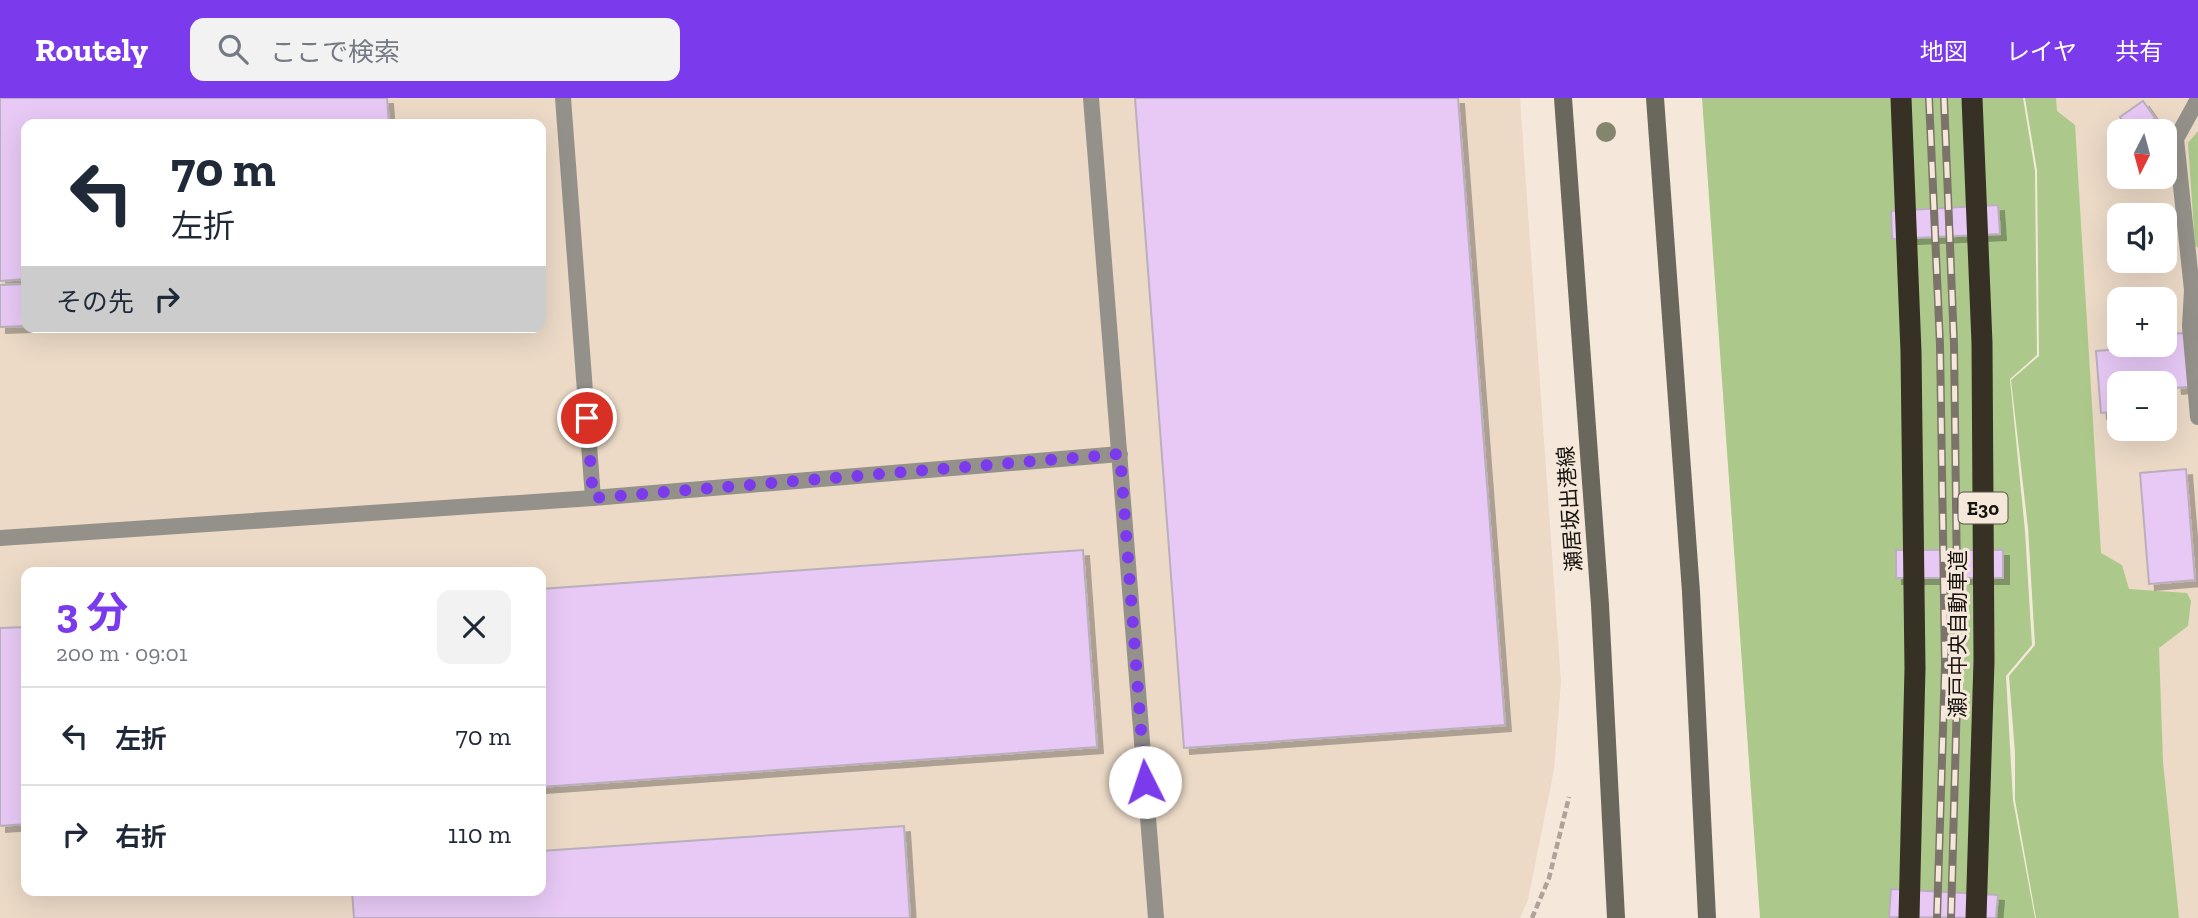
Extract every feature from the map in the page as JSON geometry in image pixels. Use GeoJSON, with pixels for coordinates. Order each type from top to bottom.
{"type":"FeatureCollection","features":[{"type":"Feature","properties":{"kind":"highway","name":"瀬戸中央自動車道"},"geometry":{"type":"LineString","coordinates":[[1901,98],[1911,352],[1915,668],[1909,918]]}},
{"type":"Feature","properties":{"kind":"highway","name":"瀬戸中央自動車道"},"geometry":{"type":"LineString","coordinates":[[1972,98],[1982,343],[1984,661],[1976,918]]}},
{"type":"Feature","properties":{"kind":"main road","name":"瀬居坂出港線"},"geometry":{"type":"LineString","coordinates":[[1563,98],[1600,605],[1616,918]]}},
{"type":"Feature","properties":{"kind":"main road"},"geometry":{"type":"LineString","coordinates":[[1656,98],[1692,606],[1707,918]]}},
{"type":"Feature","properties":{"kind":"lane"},"geometry":{"type":"LineString","coordinates":[[563,98],[593,498]]}},
{"type":"Feature","properties":{"kind":"lane"},"geometry":{"type":"LineString","coordinates":[[1091,98],[1156,918]]}},
{"type":"Feature","properties":{"kind":"lane"},"geometry":{"type":"LineString","coordinates":[[2198,99],[2176,139],[2195,290],[2190,326],[2198,416]]}},
{"type":"Feature","properties":{"kind":"lane"},"geometry":{"type":"LineString","coordinates":[[0,538],[593,498],[1120,454]]}},
{"type":"Feature","properties":{"kind":"path"},"geometry":{"type":"LineString","coordinates":[[1532,918],[1549,878],[1569,797]]}},
{"type":"Feature","properties":{"kind":"shaded area"},"geometry":{"type":"Polygon","coordinates":[[[0,98],[1520,98],[1561,682],[1554,770],[1528,900],[1520,918],[0,918],[0,98]]]}},
{"type":"Feature","properties":{"kind":"shaded area"},"geometry":{"type":"Polygon","coordinates":[[[2047,98],[2198,98],[2198,918],[2084,918],[2047,98]]]}},
{"type":"Feature","properties":{"kind":"green space"},"geometry":{"type":"Polygon","coordinates":[[[1702,98],[2023,98],[2035,171],[2037,355],[2010,379],[2025,531],[2032,645],[2006,676],[2013,800],[2035,918],[1760,918],[1702,98]]]}},
{"type":"Feature","properties":{"kind":"green space"},"geometry":{"type":"Polygon","coordinates":[[[2025,98],[2056,98],[2057,111],[2075,125],[2101,553],[2122,565],[2129,589],[2187,593],[2191,601],[2188,626],[2159,648],[2163,762],[2179,918],[2036,918],[2015,800],[2015,753],[2009,676],[2035,645],[2028,528],[2011,380],[2039,356],[2037,170],[2025,98]]]}},
{"type":"Feature","properties":{"kind":"green space"},"geometry":{"type":"Polygon","coordinates":[[[2198,131],[2198,248],[2195,245],[2188,143],[2198,131]]]}},
{"type":"Feature","properties":{"kind":"building"},"geometry":{"type":"Polygon","coordinates":[[[0,98],[387,98],[389,119],[21,119],[21,279],[0,281],[0,98]]]}},
{"type":"Feature","properties":{"kind":"building"},"geometry":{"type":"Polygon","coordinates":[[[1135,98],[1458,98],[1505,725],[1184,748],[1135,98]]]}},
{"type":"Feature","properties":{"kind":"building"},"geometry":{"type":"Polygon","coordinates":[[[2143,101],[2155,118],[2121,119],[2120,117],[2143,101]]]}},
{"type":"Feature","properties":{"kind":"building"},"geometry":{"type":"Polygon","coordinates":[[[1998,205],[2000,234],[1892,239],[1891,211],[1998,205]]]}},
{"type":"Feature","properties":{"kind":"building"},"geometry":{"type":"Polygon","coordinates":[[[21,284],[21,326],[0,327],[0,285],[21,284]]]}},
{"type":"Feature","properties":{"kind":"building"},"geometry":{"type":"Polygon","coordinates":[[[2198,332],[2198,386],[2177,388],[2177,371],[2107,371],[2107,412],[2101,413],[2096,351],[2107,350],[2107,357],[2177,357],[2177,334],[2198,332]]]}},
{"type":"Feature","properties":{"kind":"building"},"geometry":{"type":"Polygon","coordinates":[[[2186,469],[2195,580],[2149,584],[2140,473],[2186,469]]]}},
{"type":"Feature","properties":{"kind":"building"},"geometry":{"type":"Polygon","coordinates":[[[1083,550],[1097,747],[546,787],[546,589],[1083,550]]]}},
{"type":"Feature","properties":{"kind":"building"},"geometry":{"type":"Polygon","coordinates":[[[1896,550],[2003,550],[2003,578],[1896,578],[1896,550]]]}},
{"type":"Feature","properties":{"kind":"building"},"geometry":{"type":"Polygon","coordinates":[[[21,627],[21,824],[0,826],[0,628],[21,627]]]}},
{"type":"Feature","properties":{"kind":"building"},"geometry":{"type":"Polygon","coordinates":[[[904,826],[910,918],[354,918],[352,896],[546,896],[546,851],[904,826]]]}},
{"type":"Feature","properties":{"kind":"building"},"geometry":{"type":"Polygon","coordinates":[[[1891,889],[1998,895],[1996,918],[1889,917],[1891,889]]]}},
{"type":"Feature","properties":{"kind":"railway"},"geometry":{"type":"LineString","coordinates":[[1929,98],[1940,345],[1945,665],[1937,918]]}},
{"type":"Feature","properties":{"kind":"railway"},"geometry":{"type":"LineString","coordinates":[[1944,98],[1954,344],[1958,661],[1951,918]]}},
{"type":"Feature","properties":{"kind":"route"},"geometry":{"type":"LineString","coordinates":[[587,418],[593,498],[1120,454],[1145,782]]}}]}
